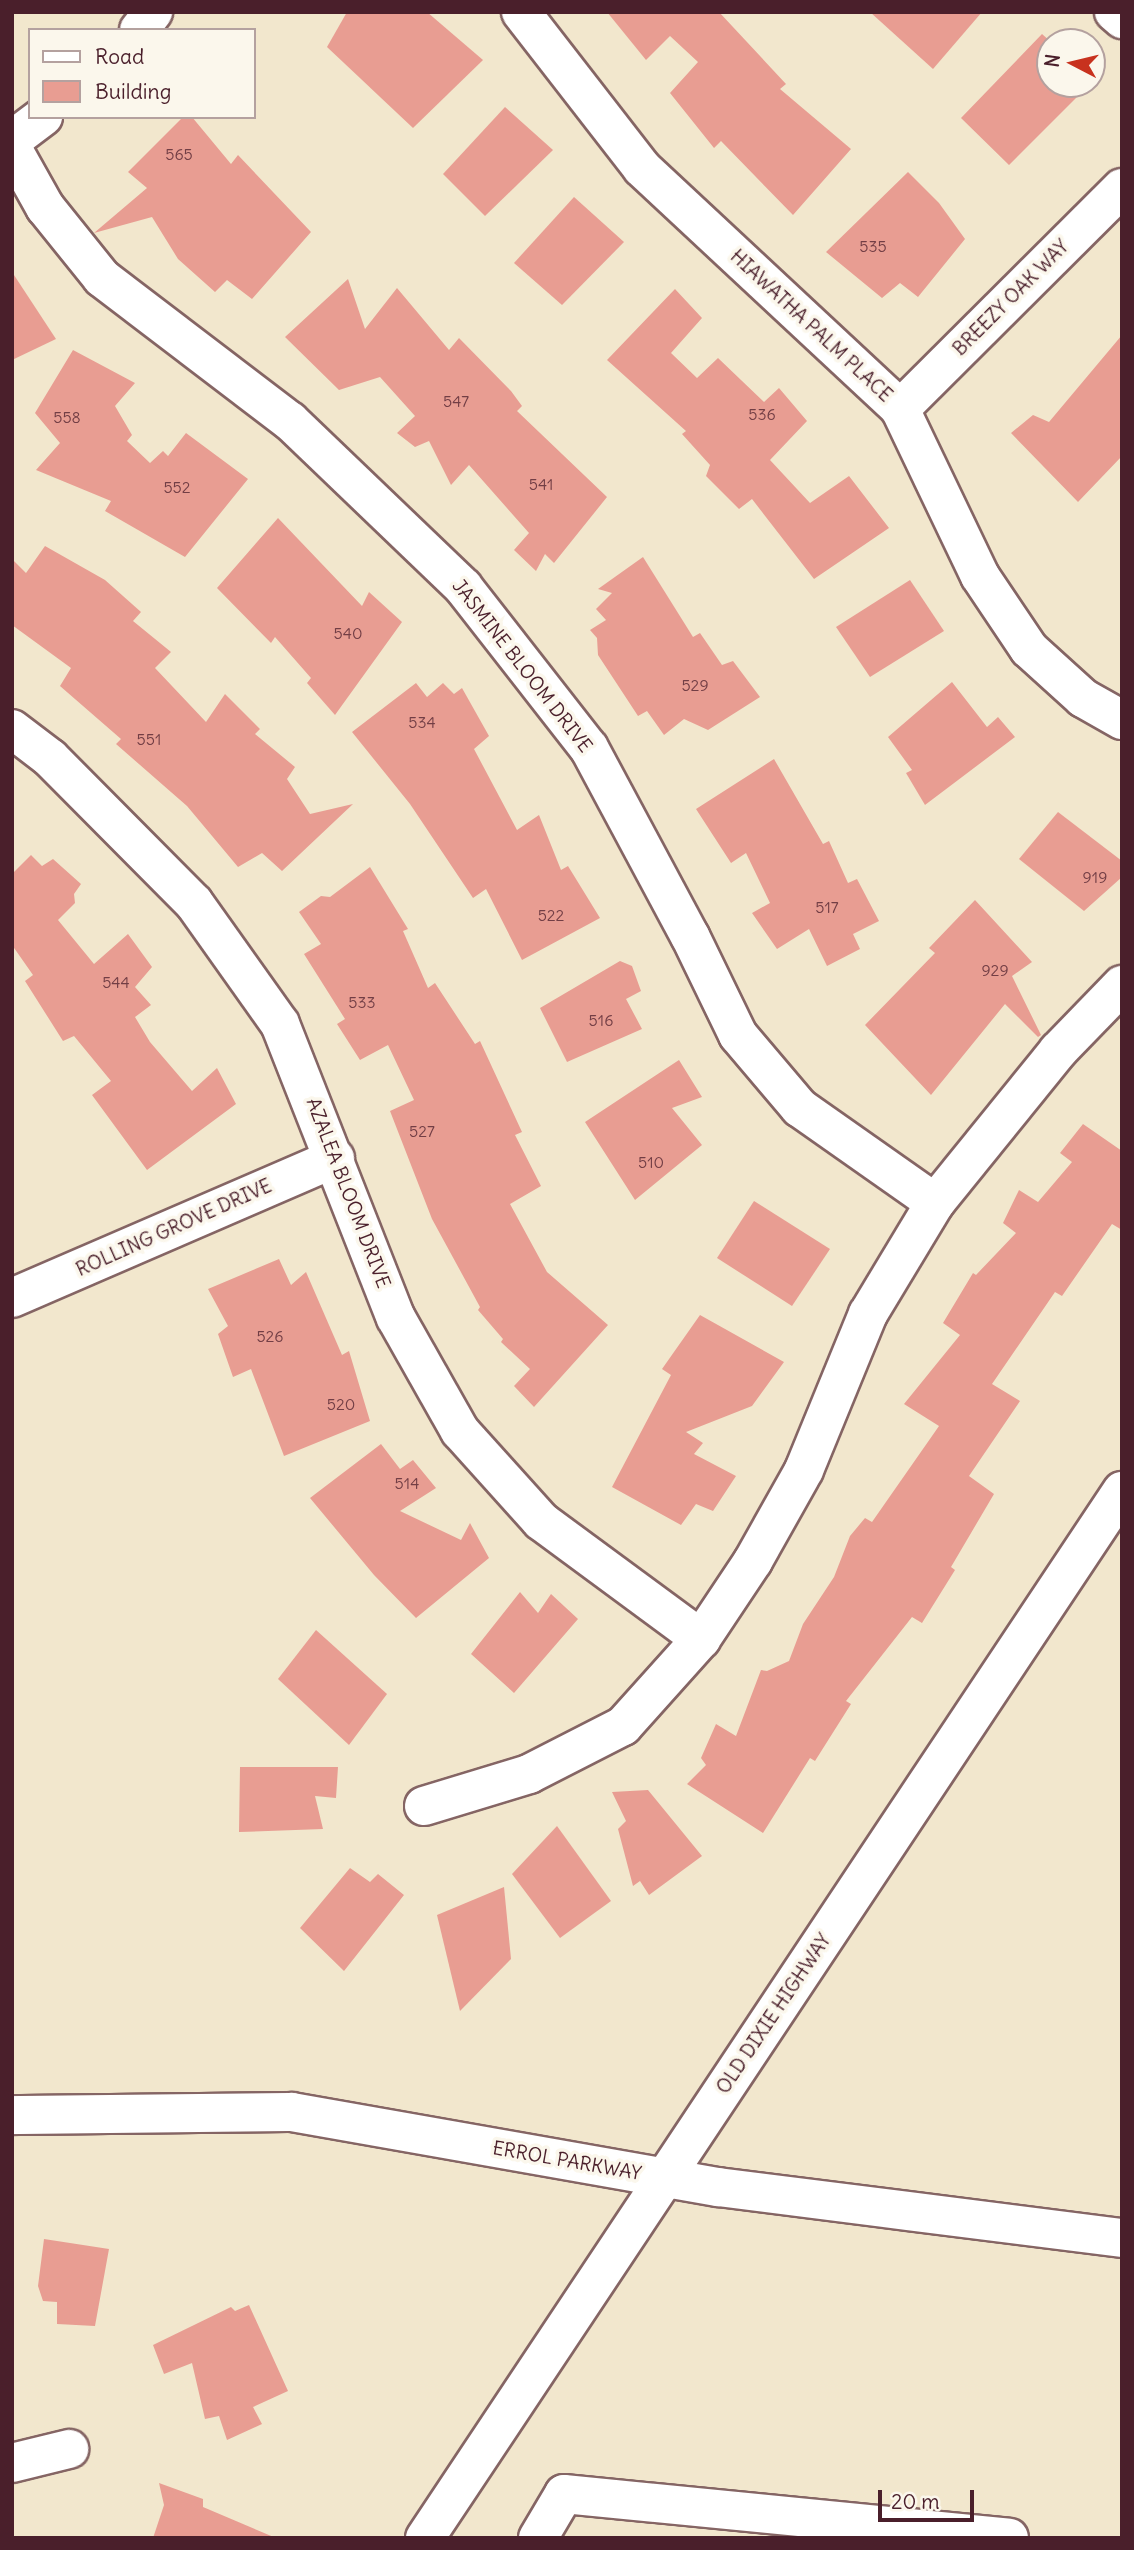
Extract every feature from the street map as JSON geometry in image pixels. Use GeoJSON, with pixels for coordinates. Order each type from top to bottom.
{"type":"FeatureCollection","features":[{"type":"Feature","properties":{"kind":"street"},"geometry":{"type":"LineString","coordinates":[[141,28],[153,12]]}},
{"type":"Feature","properties":{"kind":"street","name":"HIAWATHA PALM PLACE"},"geometry":{"type":"LineString","coordinates":[[521,12],[642,168],[900,409],[981,576],[1029,649],[1083,698],[1122,720]]}},
{"type":"Feature","properties":{"kind":"street"},"geometry":{"type":"LineString","coordinates":[[1114,12],[1122,19]]}},
{"type":"Feature","properties":{"kind":"street"},"geometry":{"type":"LineString","coordinates":[[12,140],[40,119]]}},
{"type":"Feature","properties":{"kind":"street","name":"JASMINE BLOOM DRIVE"},"geometry":{"type":"LineString","coordinates":[[12,148],[45,208],[102,278],[290,421],[463,587],[589,748],[691,936],[738,1035],[800,1108],[935,1203]]}},
{"type":"Feature","properties":{"kind":"street","name":"BREEZY OAK WAY"},"geometry":{"type":"LineString","coordinates":[[900,409],[1122,188]]}},
{"type":"Feature","properties":{"kind":"street","name":"AZALEA BLOOM DRIVE"},"geometry":{"type":"LineString","coordinates":[[12,729],[50,758],[194,903],[281,1024],[396,1318],[460,1431],[541,1521],[701,1639]]}},
{"type":"Feature","properties":{"kind":"street"},"geometry":{"type":"LineString","coordinates":[[424,1806],[529,1774],[623,1726],[701,1639],[753,1560],[804,1470],[868,1314],[935,1203],[1058,1051],[1122,985]]}},
{"type":"Feature","properties":{"kind":"street","name":"ROLLING GROVE DRIVE"},"geometry":{"type":"LineString","coordinates":[[12,1298],[335,1158]]}},
{"type":"Feature","properties":{"kind":"street","name":"OLD DIXIE HIGHWAY"},"geometry":{"type":"LineString","coordinates":[[425,2538],[664,2178],[1116,1511]]}},
{"type":"Feature","properties":{"kind":"street","name":"ERROL PARKWAY"},"geometry":{"type":"LineString","coordinates":[[12,2115],[292,2112],[664,2178],[1122,2238]]}},
{"type":"Feature","properties":{"kind":"street"},"geometry":{"type":"LineString","coordinates":[[12,2463],[69,2449]]}},
{"type":"Feature","properties":{"kind":"street"},"geometry":{"type":"LineString","coordinates":[[538,2538],[564,2494],[1009,2538]]}},
{"type":"Feature","properties":{"kind":"building"},"geometry":{"type":"Polygon","coordinates":[[[347,12],[427,12],[483,60],[413,128],[327,47],[347,12]]]}},
{"type":"Feature","properties":{"kind":"building"},"geometry":{"type":"Polygon","coordinates":[[[607,12],[719,12],[786,84],[780,89],[851,149],[793,215],[721,141],[714,148],[670,93],[698,62],[670,36],[646,60],[607,12]]]}},
{"type":"Feature","properties":{"kind":"building"},"geometry":{"type":"Polygon","coordinates":[[[870,12],[982,12],[933,69],[870,12]]]}},
{"type":"Feature","properties":{"kind":"building"},"geometry":{"type":"Polygon","coordinates":[[[1036,40],[1036,98],[1076,98],[1009,165],[961,118],[1036,40]]]}},
{"type":"Feature","properties":{"kind":"building"},"geometry":{"type":"Polygon","coordinates":[[[505,107],[553,150],[485,216],[443,174],[505,107]]]}},
{"type":"Feature","properties":{"kind":"building"},"geometry":{"type":"Polygon","coordinates":[[[181,119],[194,119],[231,164],[238,155],[311,232],[252,299],[227,280],[215,292],[178,259],[152,217],[94,233],[147,188],[128,172],[181,119]]]}},
{"type":"Feature","properties":{"kind":"building"},"geometry":{"type":"Polygon","coordinates":[[[908,172],[939,203],[965,239],[918,297],[900,283],[882,298],[826,252],[908,172]]]}},
{"type":"Feature","properties":{"kind":"building"},"geometry":{"type":"Polygon","coordinates":[[[574,197],[624,242],[562,305],[514,263],[574,197]]]}},
{"type":"Feature","properties":{"kind":"building"},"geometry":{"type":"Polygon","coordinates":[[[12,272],[56,339],[12,360],[12,272]]]}},
{"type":"Feature","properties":{"kind":"building"},"geometry":{"type":"Polygon","coordinates":[[[348,279],[365,329],[397,288],[449,350],[459,338],[511,391],[522,406],[517,411],[607,497],[554,563],[545,554],[536,571],[514,550],[529,533],[469,465],[451,485],[429,441],[415,447],[397,433],[415,416],[380,377],[339,390],[285,337],[348,279]]]}},
{"type":"Feature","properties":{"kind":"building"},"geometry":{"type":"Polygon","coordinates":[[[675,289],[702,318],[671,353],[697,378],[718,358],[764,402],[779,388],[807,421],[770,460],[810,503],[849,476],[889,528],[814,579],[752,499],[739,509],[706,476],[710,465],[682,434],[686,431],[607,360],[675,289]]]}},
{"type":"Feature","properties":{"kind":"building"},"geometry":{"type":"Polygon","coordinates":[[[1122,335],[1122,456],[1078,502],[1011,433],[1033,415],[1049,422],[1122,335]]]}},
{"type":"Feature","properties":{"kind":"building"},"geometry":{"type":"Polygon","coordinates":[[[73,350],[135,383],[115,406],[132,435],[127,441],[150,463],[163,451],[168,456],[186,433],[248,479],[185,557],[105,511],[111,501],[36,470],[60,443],[35,413],[73,350]]]}},
{"type":"Feature","properties":{"kind":"building"},"geometry":{"type":"Polygon","coordinates":[[[278,518],[362,606],[369,592],[402,622],[335,715],[307,683],[311,678],[275,637],[271,643],[217,588],[278,518]]]}},
{"type":"Feature","properties":{"kind":"building"},"geometry":{"type":"Polygon","coordinates":[[[45,546],[105,580],[141,612],[133,621],[171,652],[155,668],[206,722],[225,694],[260,729],[255,734],[295,767],[287,779],[310,814],[353,804],[282,871],[262,853],[238,867],[187,806],[116,744],[121,739],[60,686],[71,668],[12,625],[12,559],[26,573],[45,546]]]}},
{"type":"Feature","properties":{"kind":"building"},"geometry":{"type":"Polygon","coordinates":[[[643,557],[693,637],[700,633],[722,665],[733,661],[760,697],[708,730],[684,719],[664,735],[647,711],[638,716],[598,655],[597,638],[590,630],[606,620],[596,609],[612,593],[598,589],[643,557]]]}},
{"type":"Feature","properties":{"kind":"building"},"geometry":{"type":"Polygon","coordinates":[[[910,580],[944,631],[870,677],[836,627],[910,580]]]}},
{"type":"Feature","properties":{"kind":"building"},"geometry":{"type":"Polygon","coordinates":[[[952,682],[987,727],[998,717],[1015,737],[925,805],[906,773],[912,770],[888,737],[952,682]]]}},
{"type":"Feature","properties":{"kind":"building"},"geometry":{"type":"Polygon","coordinates":[[[416,683],[427,697],[443,683],[454,694],[462,688],[489,736],[474,749],[517,830],[539,815],[561,870],[568,866],[600,918],[522,960],[486,889],[473,898],[410,804],[352,732],[416,683]]]}},
{"type":"Feature","properties":{"kind":"building"},"geometry":{"type":"Polygon","coordinates":[[[774,759],[823,844],[829,841],[848,883],[857,879],[879,921],[853,934],[860,949],[827,966],[809,929],[777,949],[752,913],[770,903],[746,853],[731,863],[696,809],[774,759]]]}},
{"type":"Feature","properties":{"kind":"building"},"geometry":{"type":"Polygon","coordinates":[[[1058,812],[1122,861],[1122,877],[1084,911],[1019,859],[1058,812]]]}},
{"type":"Feature","properties":{"kind":"building"},"geometry":{"type":"Polygon","coordinates":[[[31,855],[42,866],[53,859],[81,884],[74,894],[75,903],[58,920],[94,964],[128,934],[152,967],[135,987],[151,1005],[135,1017],[150,1042],[192,1091],[217,1068],[236,1104],[147,1170],[92,1095],[111,1081],[74,1036],[63,1041],[25,981],[33,975],[12,945],[12,874],[31,855]]]}},
{"type":"Feature","properties":{"kind":"building"},"geometry":{"type":"Polygon","coordinates":[[[370,867],[408,929],[403,931],[428,988],[435,983],[475,1044],[480,1041],[522,1132],[515,1135],[541,1186],[510,1204],[547,1272],[608,1325],[534,1407],[514,1386],[530,1369],[501,1342],[503,1339],[478,1310],[480,1307],[432,1219],[390,1111],[414,1100],[388,1045],[360,1060],[337,1024],[345,1019],[304,954],[321,944],[299,912],[321,896],[330,897],[370,867]]]}},
{"type":"Feature","properties":{"kind":"building"},"geometry":{"type":"Polygon","coordinates":[[[975,900],[1032,962],[1012,976],[1041,1035],[1038,1037],[1005,1004],[931,1095],[865,1025],[935,953],[929,948],[975,900]]]}},
{"type":"Feature","properties":{"kind":"building"},"geometry":{"type":"Polygon","coordinates":[[[620,961],[632,966],[641,991],[626,999],[642,1029],[567,1062],[540,1008],[620,961]]]}},
{"type":"Feature","properties":{"kind":"building"},"geometry":{"type":"Polygon","coordinates":[[[679,1060],[702,1097],[672,1108],[702,1145],[635,1200],[585,1122],[679,1060]]]}},
{"type":"Feature","properties":{"kind":"building"},"geometry":{"type":"Polygon","coordinates":[[[1083,1124],[1122,1151],[1122,1230],[1112,1224],[1062,1296],[1055,1292],[992,1384],[1020,1401],[969,1476],[994,1494],[951,1567],[955,1570],[922,1623],[912,1617],[846,1701],[851,1704],[815,1761],[810,1758],[763,1833],[687,1784],[706,1765],[701,1758],[716,1724],[736,1736],[761,1670],[767,1671],[789,1661],[803,1624],[834,1577],[850,1536],[865,1518],[872,1522],[939,1426],[904,1404],[960,1335],[943,1323],[973,1273],[976,1275],[1016,1233],[1003,1223],[1019,1190],[1038,1202],[1072,1162],[1060,1153],[1083,1124]]]}},
{"type":"Feature","properties":{"kind":"building"},"geometry":{"type":"Polygon","coordinates":[[[754,1201],[830,1249],[792,1306],[717,1258],[754,1201]]]}},
{"type":"Feature","properties":{"kind":"building"},"geometry":{"type":"Polygon","coordinates":[[[279,1259],[291,1285],[306,1272],[342,1355],[349,1351],[370,1421],[284,1456],[251,1369],[233,1377],[218,1334],[228,1326],[208,1289],[279,1259]]]}},
{"type":"Feature","properties":{"kind":"building"},"geometry":{"type":"Polygon","coordinates":[[[700,1315],[784,1362],[752,1406],[686,1432],[703,1443],[694,1454],[736,1476],[713,1511],[696,1504],[681,1525],[612,1487],[671,1375],[662,1369],[700,1315]]]}},
{"type":"Feature","properties":{"kind":"building"},"geometry":{"type":"Polygon","coordinates":[[[381,1444],[400,1469],[413,1460],[436,1488],[400,1511],[461,1540],[470,1523],[489,1558],[416,1618],[374,1575],[310,1498],[381,1444]]]}},
{"type":"Feature","properties":{"kind":"building"},"geometry":{"type":"Polygon","coordinates":[[[520,1592],[538,1613],[551,1594],[578,1619],[514,1693],[471,1654],[520,1592]]]}},
{"type":"Feature","properties":{"kind":"building"},"geometry":{"type":"Polygon","coordinates":[[[316,1630],[387,1694],[349,1745],[278,1679],[316,1630]]]}},
{"type":"Feature","properties":{"kind":"building"},"geometry":{"type":"Polygon","coordinates":[[[240,1767],[338,1767],[336,1798],[315,1796],[323,1829],[239,1832],[240,1767]]]}},
{"type":"Feature","properties":{"kind":"building"},"geometry":{"type":"Polygon","coordinates":[[[648,1790],[702,1856],[649,1895],[640,1881],[633,1886],[618,1829],[626,1821],[612,1792],[648,1790]]]}},
{"type":"Feature","properties":{"kind":"building"},"geometry":{"type":"Polygon","coordinates":[[[557,1826],[611,1901],[560,1938],[512,1874],[557,1826]]]}},
{"type":"Feature","properties":{"kind":"building"},"geometry":{"type":"Polygon","coordinates":[[[350,1868],[370,1882],[378,1874],[404,1895],[344,1971],[300,1928],[350,1868]]]}},
{"type":"Feature","properties":{"kind":"building"},"geometry":{"type":"Polygon","coordinates":[[[504,1887],[511,1959],[460,2011],[437,1915],[504,1887]]]}},
{"type":"Feature","properties":{"kind":"building"},"geometry":{"type":"Polygon","coordinates":[[[44,2239],[109,2249],[95,2326],[57,2324],[57,2302],[43,2301],[38,2286],[44,2239]]]}},
{"type":"Feature","properties":{"kind":"building"},"geometry":{"type":"Polygon","coordinates":[[[249,2305],[288,2391],[253,2407],[262,2424],[227,2440],[219,2416],[205,2419],[192,2363],[164,2374],[153,2345],[231,2307],[235,2311],[249,2305]]]}},
{"type":"Feature","properties":{"kind":"building"},"geometry":{"type":"Polygon","coordinates":[[[159,2483],[203,2499],[203,2507],[276,2538],[153,2538],[164,2505],[159,2483]]]}}]}
